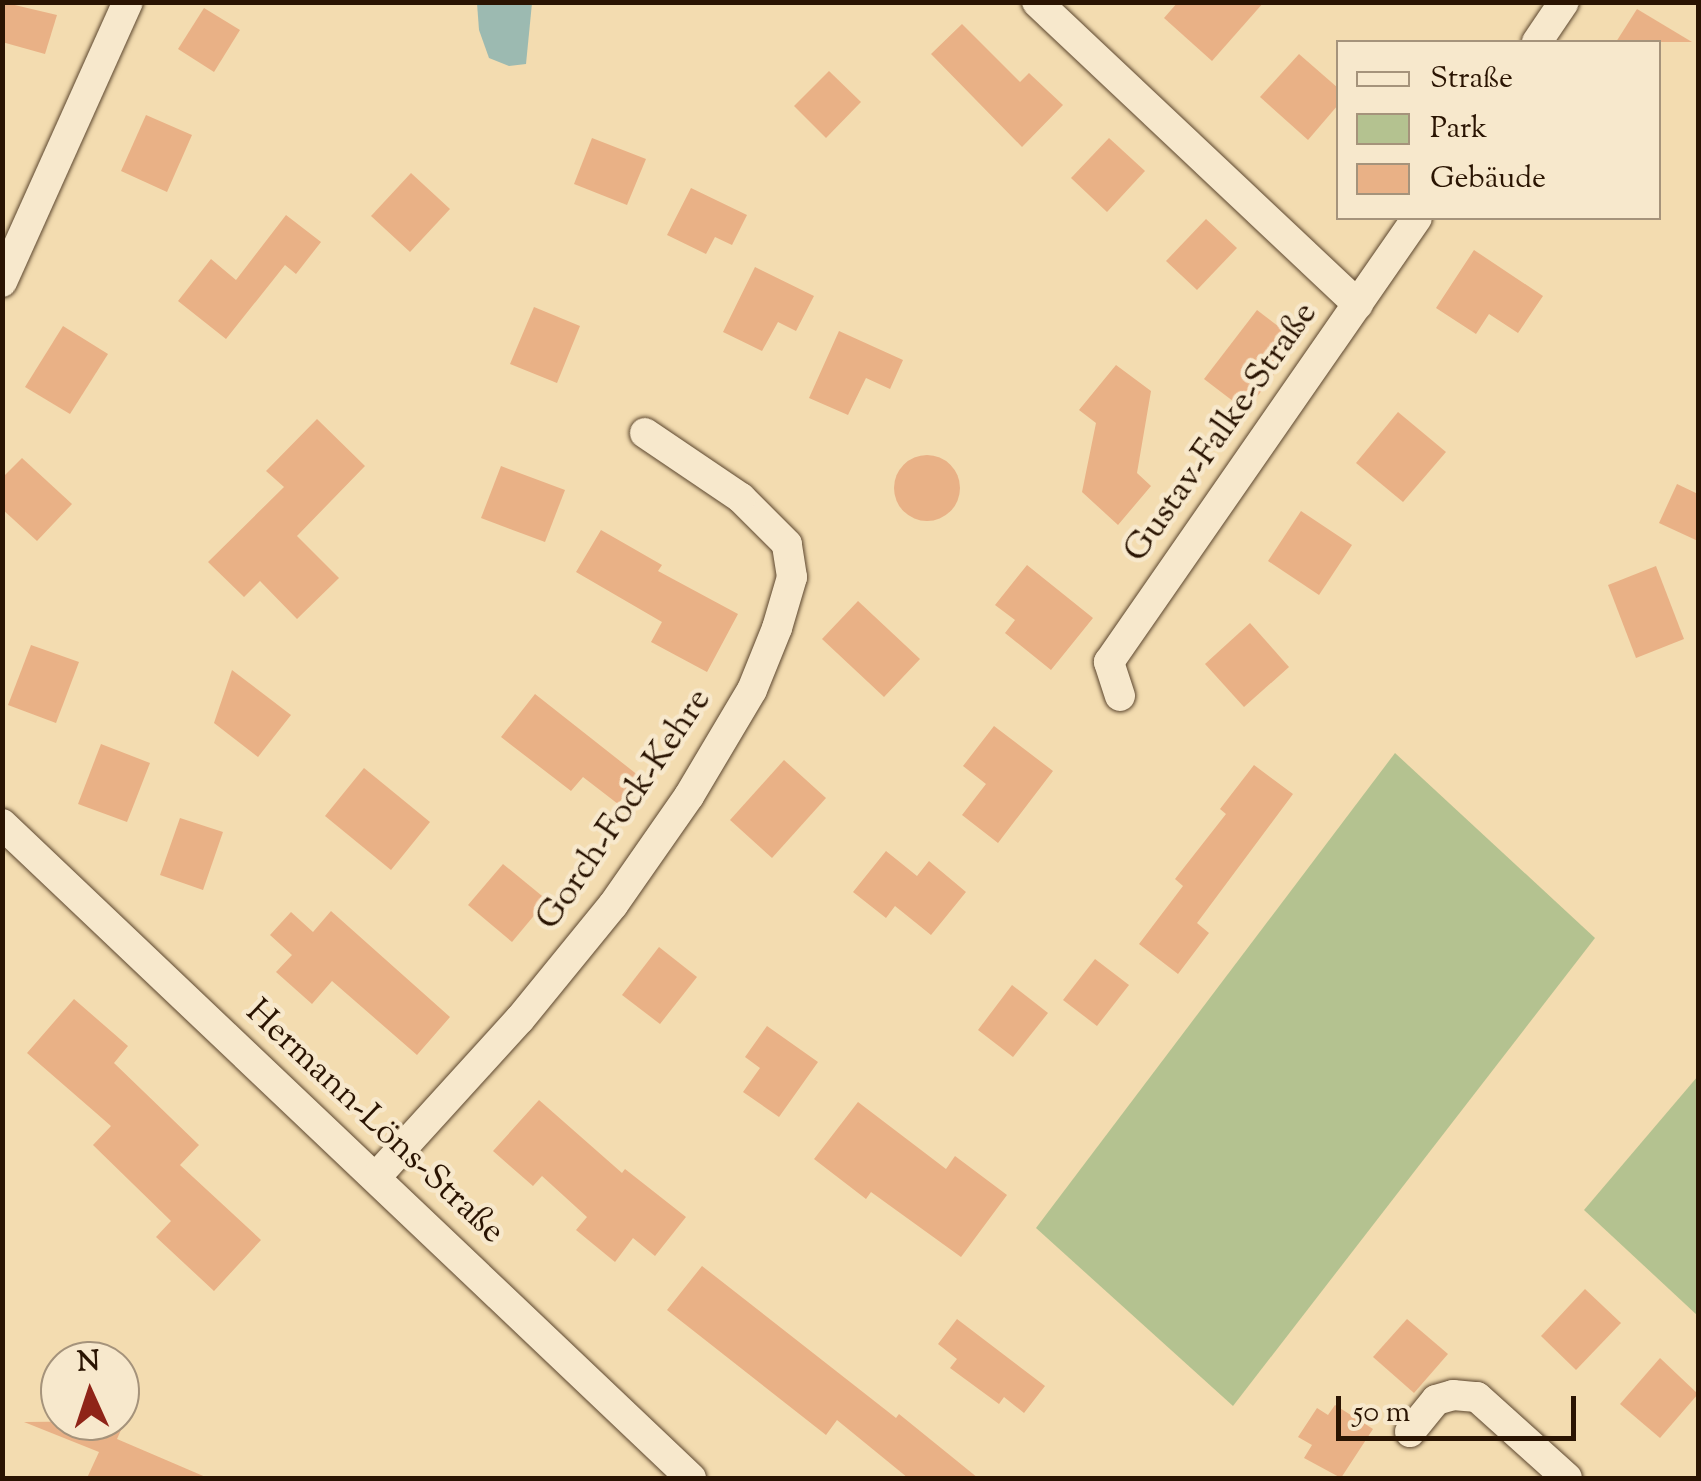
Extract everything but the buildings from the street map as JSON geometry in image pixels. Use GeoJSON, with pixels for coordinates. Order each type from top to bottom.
{"type":"FeatureCollection","features":[{"type":"Feature","properties":{"kind":"street"},"geometry":{"type":"LineString","coordinates":[[2,282],[128,2]]}},
{"type":"Feature","properties":{"kind":"street"},"geometry":{"type":"LineString","coordinates":[[1037,2],[1358,304]]}},
{"type":"Feature","properties":{"kind":"street"},"geometry":{"type":"LineString","coordinates":[[1538,40],[1564,2]]}},
{"type":"Feature","properties":{"kind":"street","name":"Gustav-Falke-Straße"},"geometry":{"type":"LineString","coordinates":[[1120,696],[1109,662],[1416,220]]}},
{"type":"Feature","properties":{"kind":"street","name":"Gorch-Fock-Kehre"},"geometry":{"type":"LineString","coordinates":[[376,1176],[520,1019],[613,905],[689,796],[752,690],[777,628],[792,577],[787,544],[741,498],[645,433]]}},
{"type":"Feature","properties":{"kind":"street","name":"Hermann-Löns-Straße"},"geometry":{"type":"LineString","coordinates":[[2,824],[691,1478]]}},
{"type":"Feature","properties":{"kind":"street"},"geometry":{"type":"LineString","coordinates":[[1410,1432],[1436,1400],[1454,1395],[1477,1397],[1568,1478]]}},
{"type":"Feature","properties":{"kind":"green space"},"geometry":{"type":"Polygon","coordinates":[[[1395,753],[1595,938],[1233,1406],[1036,1228],[1395,753]]]}},
{"type":"Feature","properties":{"kind":"green space"},"geometry":{"type":"Polygon","coordinates":[[[1698,1076],[1698,1316],[1584,1210],[1698,1076]]]}},
{"type":"Feature","properties":{"kind":"water"},"geometry":{"type":"Polygon","coordinates":[[[477,3],[532,3],[526,64],[509,66],[489,58],[479,30],[477,3]]]}}]}
